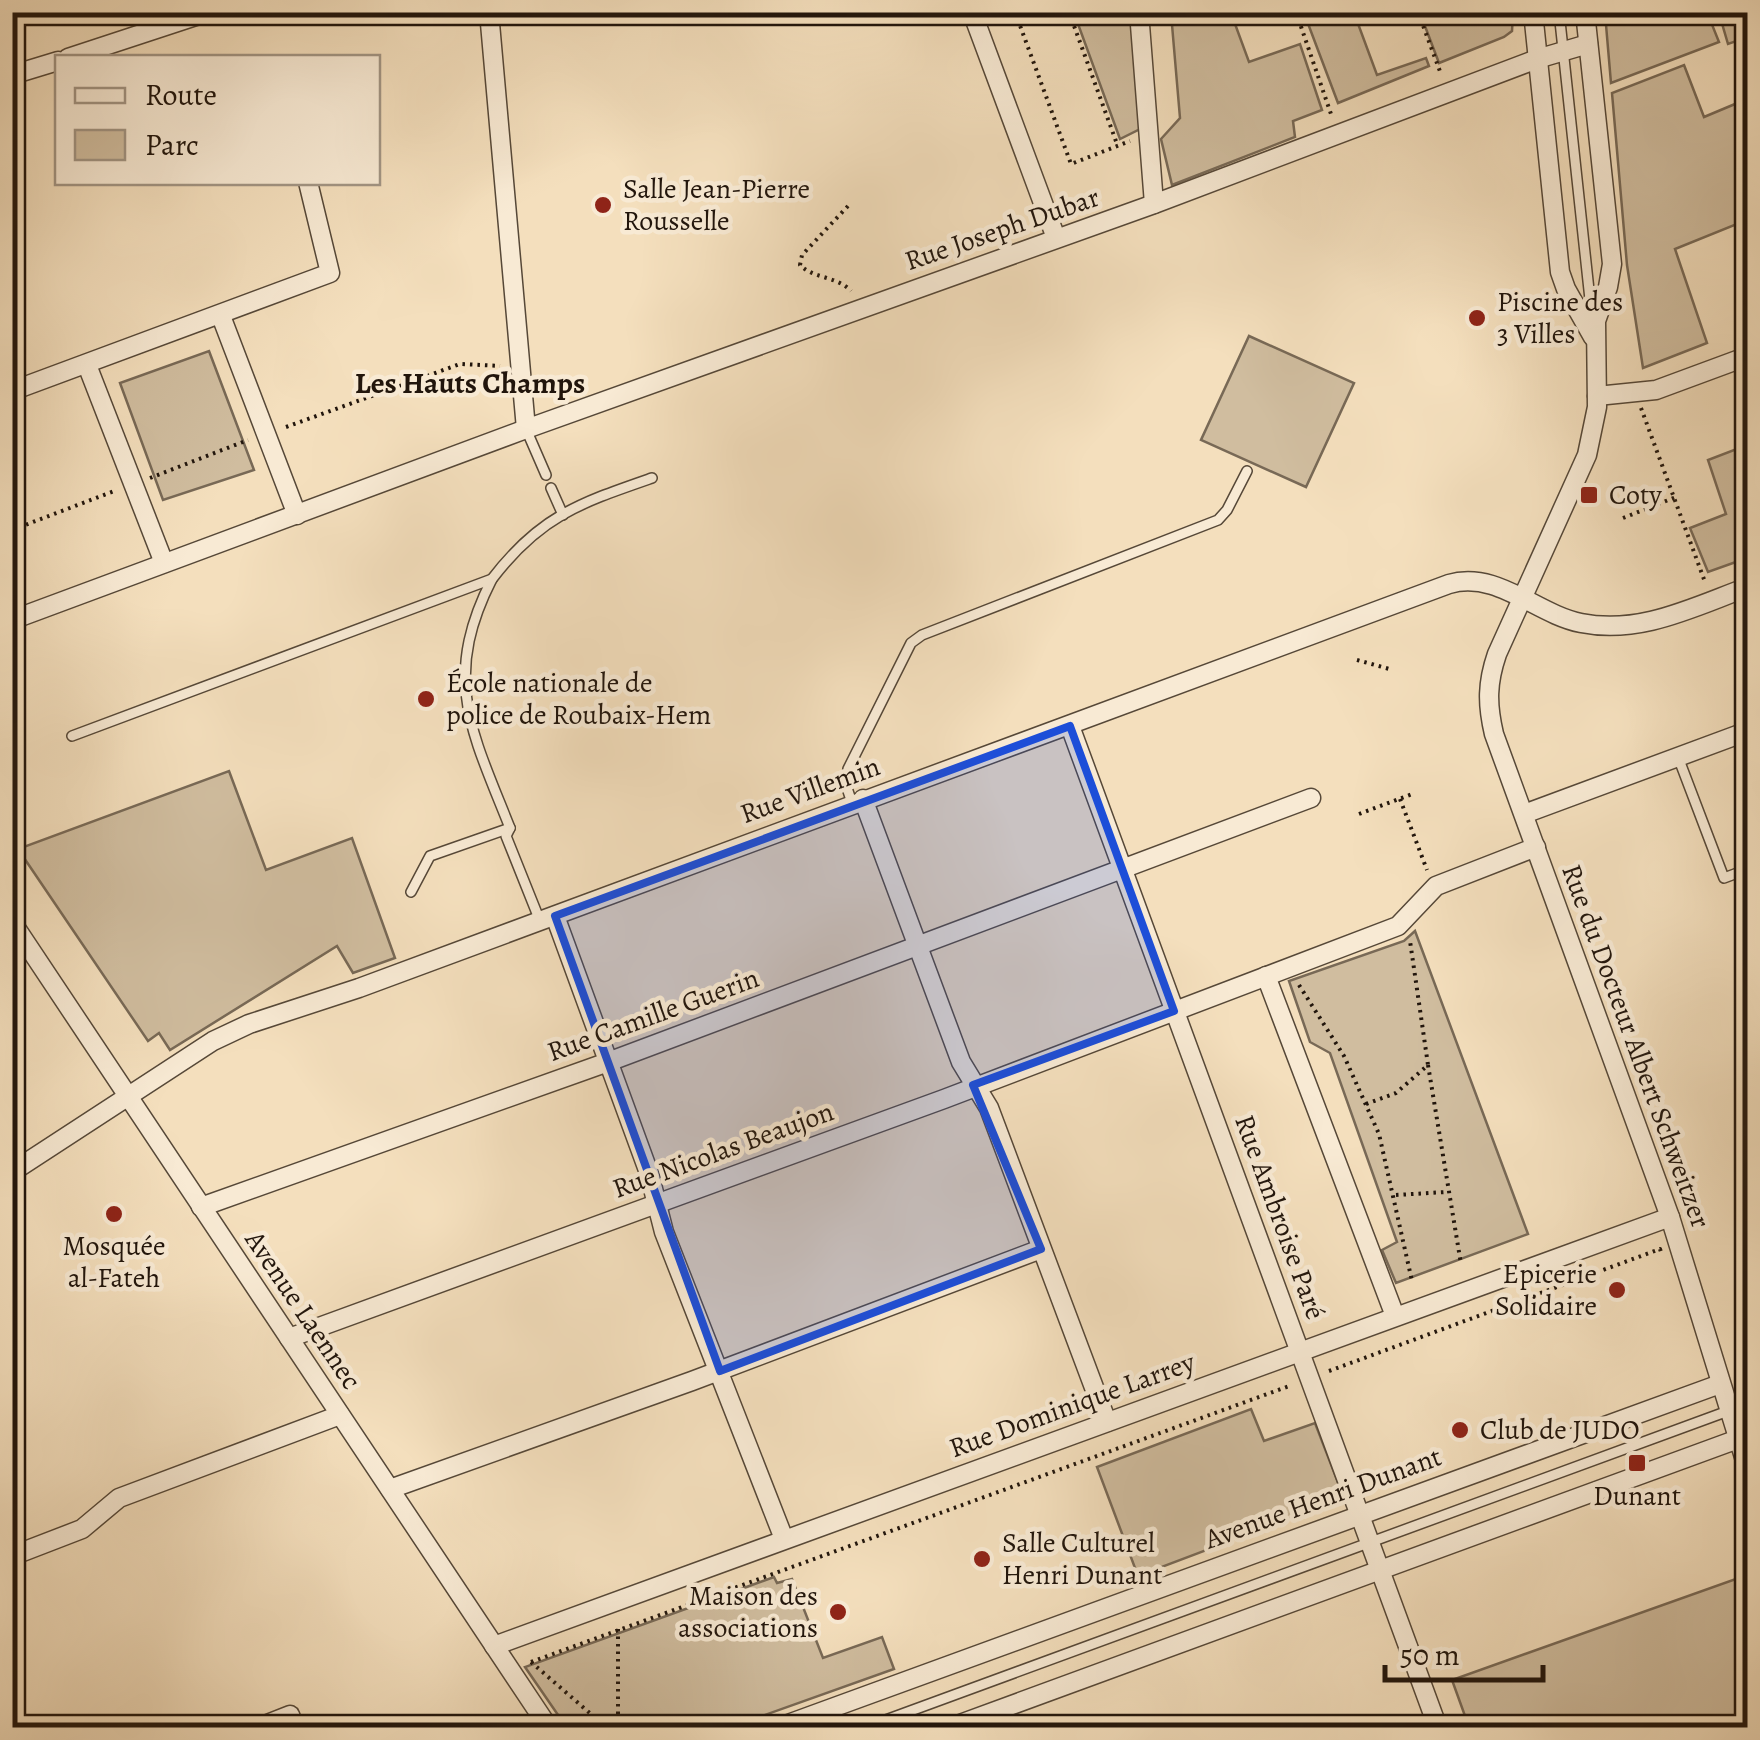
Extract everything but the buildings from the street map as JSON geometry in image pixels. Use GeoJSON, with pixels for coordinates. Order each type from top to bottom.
{"type":"FeatureCollection","features":[{"type":"Feature","properties":{"kind":"street"},"geometry":{"type":"LineString","coordinates":[[77,55],[208,12]]}},
{"type":"Feature","properties":{"kind":"street"},"geometry":{"type":"LineString","coordinates":[[490,12],[526,429]]}},
{"type":"Feature","properties":{"kind":"street"},"geometry":{"type":"LineString","coordinates":[[972,12],[1056,238]]}},
{"type":"Feature","properties":{"kind":"street"},"geometry":{"type":"LineString","coordinates":[[1138,12],[1154,204]]}},
{"type":"Feature","properties":{"kind":"street"},"geometry":{"type":"LineString","coordinates":[[1533,12],[1560,272],[1594,342]]}},
{"type":"Feature","properties":{"kind":"street"},"geometry":{"type":"LineString","coordinates":[[1585,12],[1612,264],[1594,342]]}},
{"type":"Feature","properties":{"kind":"street","name":"Rue Joseph Dubar"},"geometry":{"type":"LineString","coordinates":[[12,620],[526,429],[1339,136],[1537,59],[1588,44]]}},
{"type":"Feature","properties":{"kind":"street"},"geometry":{"type":"LineString","coordinates":[[12,75],[55,62]]}},
{"type":"Feature","properties":{"kind":"street"},"geometry":{"type":"LineString","coordinates":[[12,391],[330,273],[309,185]]}},
{"type":"Feature","properties":{"kind":"street"},"geometry":{"type":"LineString","coordinates":[[221,316],[297,515]]}},
{"type":"Feature","properties":{"kind":"street","name":"Rue du Docteur Albert Schweitzer"},"geometry":{"type":"LineString","coordinates":[[1594,342],[1597,396],[1584,466],[1497,654],[1487,693],[1494,734],[1670,1217],[1748,1470]]}},
{"type":"Feature","properties":{"kind":"street"},"geometry":{"type":"LineString","coordinates":[[1597,396],[1656,390],[1748,356]]}},
{"type":"Feature","properties":{"kind":"street"},"geometry":{"type":"LineString","coordinates":[[87,365],[164,563]]}},
{"type":"Feature","properties":{"kind":"street","name":"Rue Villemin"},"geometry":{"type":"LineString","coordinates":[[12,1172],[199,1049],[250,1024],[1458,582],[1481,581],[1564,618],[1608,626],[1649,623],[1748,587]]}},
{"type":"Feature","properties":{"kind":"street","name":"Rue Ambroise Paré"},"geometry":{"type":"LineString","coordinates":[[1070,726],[1438,1728]]}},
{"type":"Feature","properties":{"kind":"street"},"geometry":{"type":"LineString","coordinates":[[1524,814],[1748,731]]}},
{"type":"Feature","properties":{"kind":"street","name":"Rue Camille Guerin"},"geometry":{"type":"LineString","coordinates":[[201,1207],[608,1062],[1310,798]]}},
{"type":"Feature","properties":{"kind":"street"},"geometry":{"type":"LineString","coordinates":[[858,801],[961,1062],[989,1108],[1107,1422]]}},
{"type":"Feature","properties":{"kind":"street"},"geometry":{"type":"LineString","coordinates":[[1398,926],[1434,888],[1536,847]]}},
{"type":"Feature","properties":{"kind":"street"},"geometry":{"type":"LineString","coordinates":[[548,918],[608,1062],[664,1232],[784,1539]]}},
{"type":"Feature","properties":{"kind":"street","name":"Avenue Laennec"},"geometry":{"type":"LineString","coordinates":[[12,922],[549,1728]]}},
{"type":"Feature","properties":{"kind":"street","name":"Rue Nicolas Beaujon"},"geometry":{"type":"LineString","coordinates":[[289,1338],[1174,1011],[1269,983],[1398,926]]}},
{"type":"Feature","properties":{"kind":"street"},"geometry":{"type":"LineString","coordinates":[[1269,983],[1395,1316]]}},
{"type":"Feature","properties":{"kind":"street","name":"Rue Dominique Larrey"},"geometry":{"type":"LineString","coordinates":[[494,1646],[1670,1217]]}},
{"type":"Feature","properties":{"kind":"street"},"geometry":{"type":"LineString","coordinates":[[390,1489],[1041,1250]]}},
{"type":"Feature","properties":{"kind":"street","name":"Avenue Henri Dunant"},"geometry":{"type":"LineString","coordinates":[[777,1728],[1720,1384]]}},
{"type":"Feature","properties":{"kind":"street"},"geometry":{"type":"LineString","coordinates":[[12,1556],[82,1529],[119,1498],[340,1415]]}},
{"type":"Feature","properties":{"kind":"street"},"geometry":{"type":"LineString","coordinates":[[949,1728],[994,1720],[1380,1570],[1738,1439]]}},
{"type":"Feature","properties":{"kind":"street"},"geometry":{"type":"LineString","coordinates":[[257,1728],[290,1715],[294,1728]]}},
{"type":"Feature","properties":{"kind":"lane"},"geometry":{"type":"LineString","coordinates":[[1558,12],[1594,342]]}},
{"type":"Feature","properties":{"kind":"lane"},"geometry":{"type":"LineString","coordinates":[[526,429],[546,475]]}},
{"type":"Feature","properties":{"kind":"lane"},"geometry":{"type":"LineString","coordinates":[[858,801],[846,785],[848,769],[910,643],[1218,520],[1246,471]]}},
{"type":"Feature","properties":{"kind":"lane"},"geometry":{"type":"LineString","coordinates":[[548,918],[506,836],[510,828],[470,727],[464,689],[468,640],[492,579],[512,552],[538,528],[594,498],[652,478]]}},
{"type":"Feature","properties":{"kind":"lane"},"geometry":{"type":"LineString","coordinates":[[551,488],[563,515]]}},
{"type":"Feature","properties":{"kind":"lane"},"geometry":{"type":"LineString","coordinates":[[72,736],[492,579]]}},
{"type":"Feature","properties":{"kind":"lane"},"geometry":{"type":"LineString","coordinates":[[1678,757],[1724,878],[1748,869]]}},
{"type":"Feature","properties":{"kind":"lane"},"geometry":{"type":"LineString","coordinates":[[411,892],[430,856],[510,828]]}},
{"type":"Feature","properties":{"kind":"lane","name":"Avenue Henri Dunant"},"geometry":{"type":"LineString","coordinates":[[864,1728],[1728,1411]]}},
{"type":"Feature","properties":{"kind":"path"},"geometry":{"type":"LineString","coordinates":[[1015,12],[1070,164],[1148,134]]}},
{"type":"Feature","properties":{"kind":"path"},"geometry":{"type":"LineString","coordinates":[[1069,12],[1118,146]]}},
{"type":"Feature","properties":{"kind":"path"},"geometry":{"type":"LineString","coordinates":[[1296,12],[1339,136]]}},
{"type":"Feature","properties":{"kind":"path"},"geometry":{"type":"LineString","coordinates":[[1418,12],[1448,93]]}},
{"type":"Feature","properties":{"kind":"path"},"geometry":{"type":"LineString","coordinates":[[848,206],[802,255],[800,264],[807,272],[849,287],[859,308]]}},
{"type":"Feature","properties":{"kind":"path"},"geometry":{"type":"LineString","coordinates":[[1637,394],[1712,600]]}},
{"type":"Feature","properties":{"kind":"path"},"geometry":{"type":"LineString","coordinates":[[1623,518],[1674,498]]}},
{"type":"Feature","properties":{"kind":"path"},"geometry":{"type":"LineString","coordinates":[[1358,660],[1393,670]]}},
{"type":"Feature","properties":{"kind":"path"},"geometry":{"type":"LineString","coordinates":[[1359,814],[1415,793]]}},
{"type":"Feature","properties":{"kind":"path"},"geometry":{"type":"LineString","coordinates":[[1400,799],[1434,888]]}},
{"type":"Feature","properties":{"kind":"path"},"geometry":{"type":"LineString","coordinates":[[1398,926],[1409,935],[1461,1264]]}},
{"type":"Feature","properties":{"kind":"path"},"geometry":{"type":"LineString","coordinates":[[1269,983],[1296,980],[1344,1056],[1390,1170],[1412,1281]]}},
{"type":"Feature","properties":{"kind":"path"},"geometry":{"type":"LineString","coordinates":[[1366,1104],[1396,1092],[1428,1065]]}},
{"type":"Feature","properties":{"kind":"path"},"geometry":{"type":"LineString","coordinates":[[1396,1195],[1448,1192]]}},
{"type":"Feature","properties":{"kind":"path"},"geometry":{"type":"LineString","coordinates":[[530,1662],[1660,1249],[1666,1268]]}},
{"type":"Feature","properties":{"kind":"path"},"geometry":{"type":"LineString","coordinates":[[618,1628],[618,1714],[622,1728]]}},
{"type":"Feature","properties":{"kind":"path"},"geometry":{"type":"LineString","coordinates":[[514,1638],[530,1662],[607,1728]]}},
{"type":"Feature","properties":{"kind":"highlighted area"},"geometry":{"type":"Polygon","coordinates":[[[1070,726],[1174,1011],[973,1085],[1041,1249],[720,1371],[555,916],[1070,726]]]}},
{"type":"Feature","properties":{"kind":"green space"},"geometry":{"type":"Polygon","coordinates":[[[1653,12],[1695,13],[1711,22],[1719,42],[1611,83],[1605,13],[1618,13],[1623,24],[1653,12]]]}},
{"type":"Feature","properties":{"kind":"green space"},"geometry":{"type":"Polygon","coordinates":[[[1735,12],[1747,13],[1747,54],[1742,39],[1728,44],[1721,20],[1735,12]]]}},
{"type":"Feature","properties":{"kind":"green space"},"geometry":{"type":"Polygon","coordinates":[[[1074,13],[1131,13],[1140,129],[1120,139],[1074,13]]]}},
{"type":"Feature","properties":{"kind":"green space"},"geometry":{"type":"Polygon","coordinates":[[[1171,13],[1231,13],[1249,62],[1300,44],[1322,110],[1293,121],[1295,137],[1172,185],[1161,139],[1180,118],[1171,13]]]}},
{"type":"Feature","properties":{"kind":"green space"},"geometry":{"type":"Polygon","coordinates":[[[1304,13],[1378,13],[1357,21],[1377,75],[1426,58],[1429,66],[1338,103],[1304,13]]]}},
{"type":"Feature","properties":{"kind":"green space"},"geometry":{"type":"Polygon","coordinates":[[[1420,13],[1513,13],[1512,31],[1439,63],[1420,13]]]}},
{"type":"Feature","properties":{"kind":"green space"},"geometry":{"type":"Polygon","coordinates":[[[1684,65],[1704,117],[1747,99],[1747,220],[1675,249],[1707,343],[1643,368],[1627,265],[1612,93],[1684,65]]]}},
{"type":"Feature","properties":{"kind":"green space"},"geometry":{"type":"Polygon","coordinates":[[[1249,336],[1354,383],[1306,487],[1201,440],[1249,336]]]}},
{"type":"Feature","properties":{"kind":"green space"},"geometry":{"type":"Polygon","coordinates":[[[209,351],[254,470],[163,500],[120,383],[209,351]]]}},
{"type":"Feature","properties":{"kind":"green space"},"geometry":{"type":"Polygon","coordinates":[[[1747,445],[1747,558],[1708,572],[1690,528],[1726,514],[1708,460],[1747,445]]]}},
{"type":"Feature","properties":{"kind":"green space"},"geometry":{"type":"Polygon","coordinates":[[[229,771],[266,870],[352,838],[395,958],[353,973],[337,946],[170,1050],[159,1033],[148,1041],[18,849],[229,771]]]}},
{"type":"Feature","properties":{"kind":"green space"},"geometry":{"type":"Polygon","coordinates":[[[1415,931],[1528,1234],[1396,1283],[1382,1250],[1397,1242],[1330,1053],[1310,1042],[1289,981],[1404,941],[1415,931]]]}},
{"type":"Feature","properties":{"kind":"green space"},"geometry":{"type":"Polygon","coordinates":[[[1251,1409],[1264,1441],[1315,1423],[1344,1498],[1138,1576],[1097,1467],[1251,1409]]]}},
{"type":"Feature","properties":{"kind":"green space"},"geometry":{"type":"Polygon","coordinates":[[[1747,1575],[1747,1727],[1469,1727],[1452,1680],[1747,1575]]]}},
{"type":"Feature","properties":{"kind":"green space"},"geometry":{"type":"Polygon","coordinates":[[[774,1577],[777,1583],[792,1579],[823,1658],[882,1637],[894,1669],[731,1727],[567,1728],[525,1667],[774,1577]]]}},
{"type":"Feature","properties":{"kind":"place","name":"Salle Jean-Pierre Rousselle"},"geometry":{"type":"Point","coordinates":[603,205]}},
{"type":"Feature","properties":{"kind":"place","name":"Piscine des 3 Villes"},"geometry":{"type":"Point","coordinates":[1477,318]}},
{"type":"Feature","properties":{"kind":"place","name":"Coty"},"geometry":{"type":"Point","coordinates":[1589,495]}},
{"type":"Feature","properties":{"kind":"place","name":"École nationale de police de Roubaix-Hem"},"geometry":{"type":"Point","coordinates":[426,699]}},
{"type":"Feature","properties":{"kind":"place","name":"Mosquée al-Fateh"},"geometry":{"type":"Point","coordinates":[114,1214]}},
{"type":"Feature","properties":{"kind":"place","name":"Epicerie Solidaire"},"geometry":{"type":"Point","coordinates":[1617,1290]}},
{"type":"Feature","properties":{"kind":"place","name":"Club de JUDO"},"geometry":{"type":"Point","coordinates":[1460,1430]}},
{"type":"Feature","properties":{"kind":"place","name":"Dunant"},"geometry":{"type":"Point","coordinates":[1637,1463]}},
{"type":"Feature","properties":{"kind":"place","name":"Salle Culturel Henri Dunant"},"geometry":{"type":"Point","coordinates":[982,1559]}},
{"type":"Feature","properties":{"kind":"place","name":"Maison des associations"},"geometry":{"type":"Point","coordinates":[838,1612]}},
{"type":"Feature","properties":{"kind":"district","name":"Les Hauts Champs"},"geometry":{"type":"Point","coordinates":[470,383]}}]}
